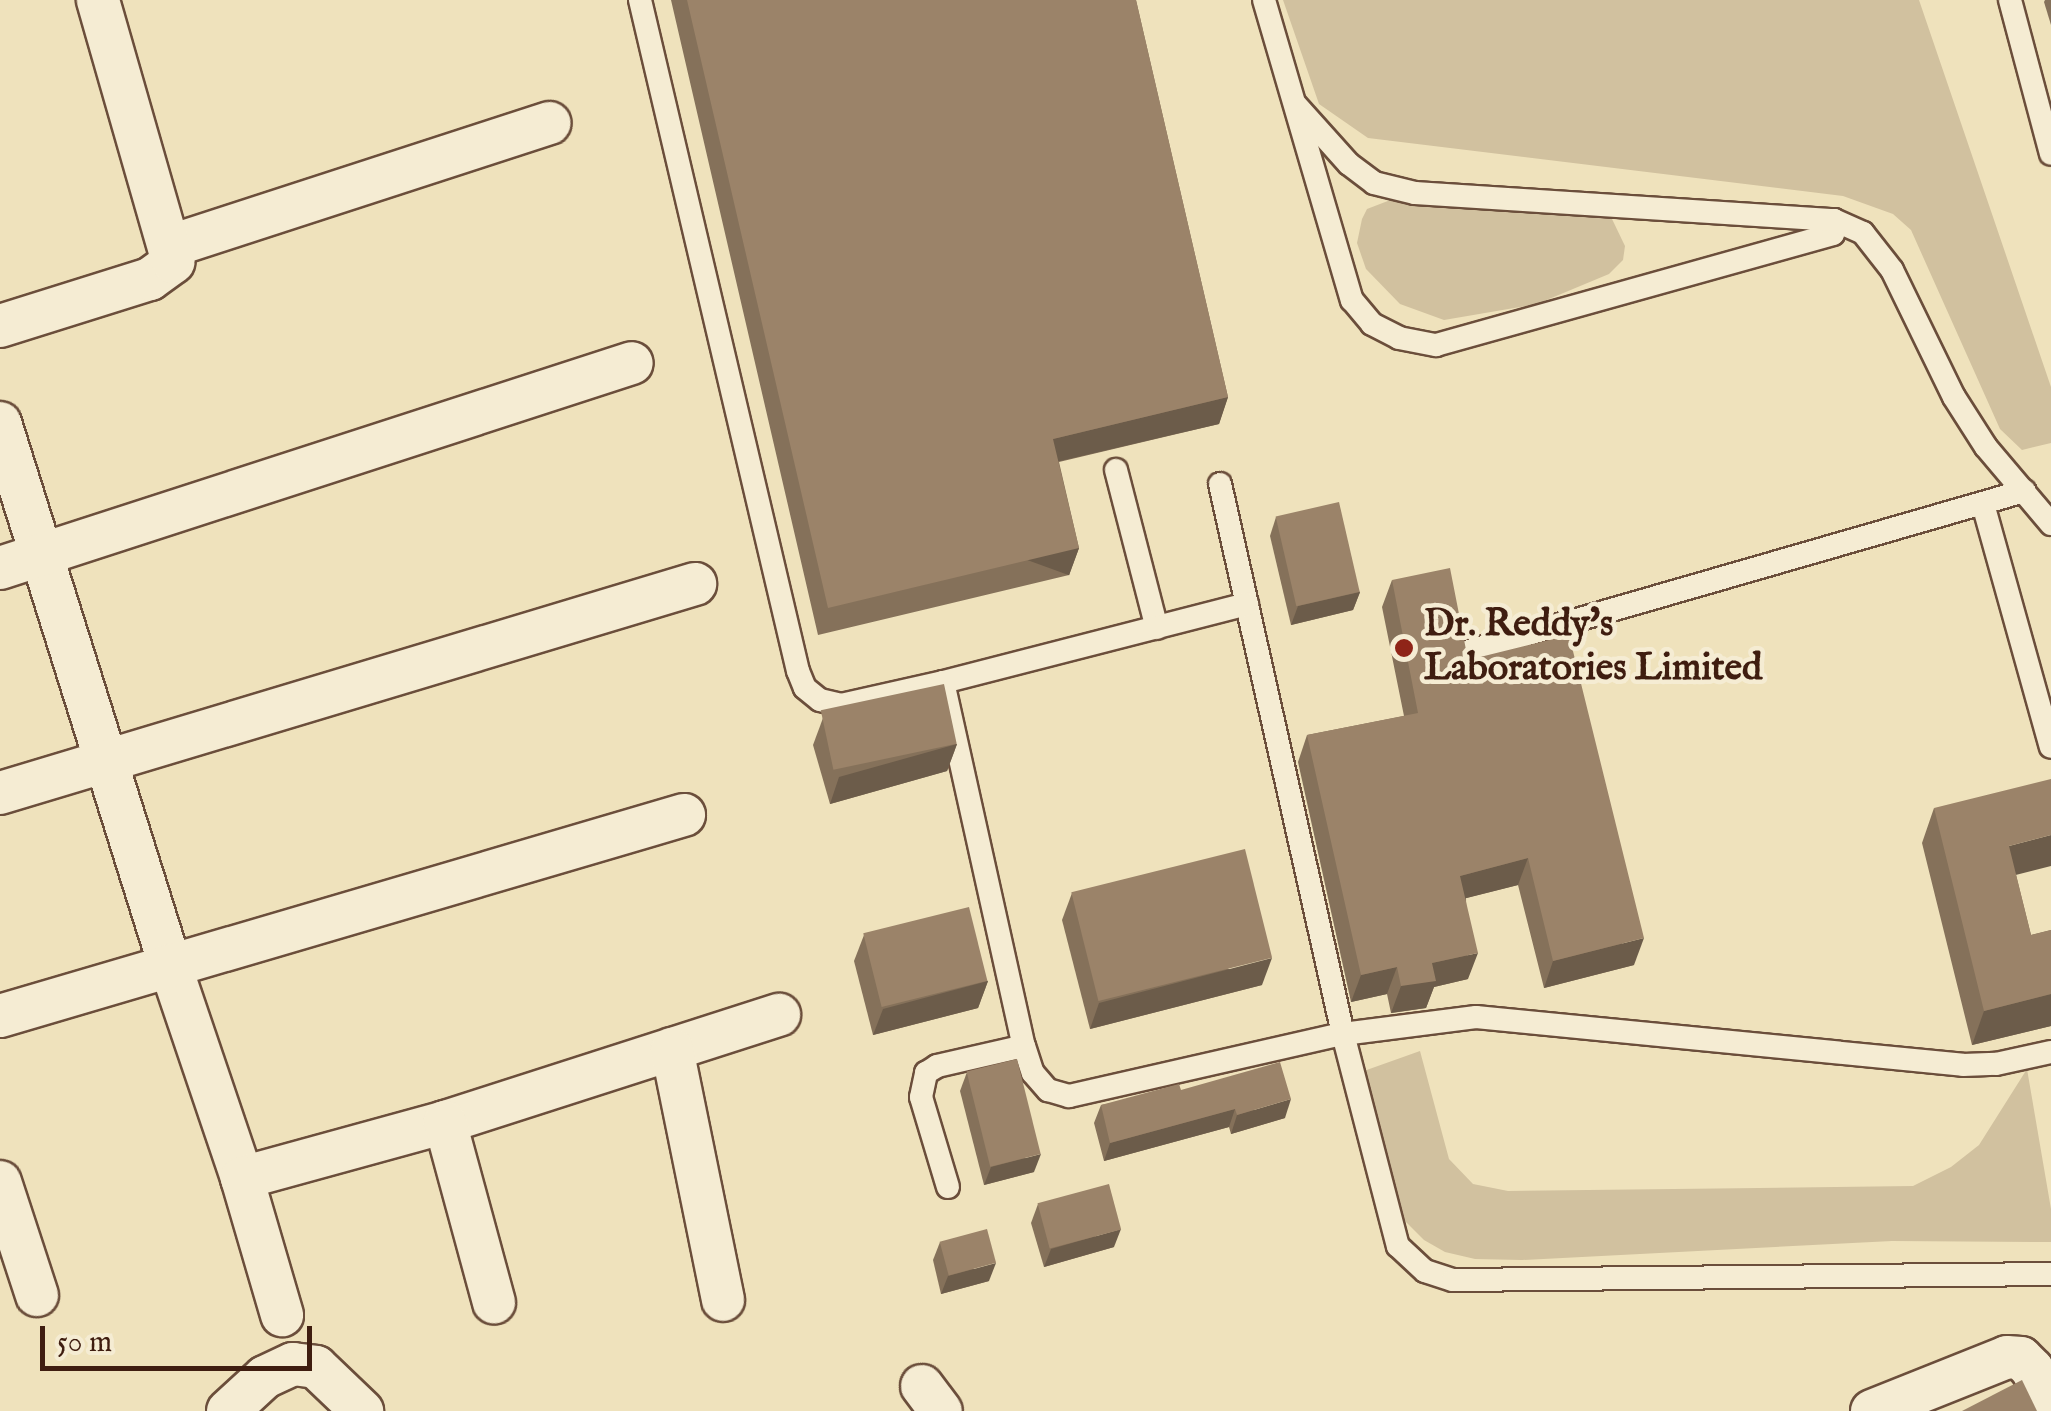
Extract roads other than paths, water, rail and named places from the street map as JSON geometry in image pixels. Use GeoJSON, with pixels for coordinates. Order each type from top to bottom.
{"type":"FeatureCollection","features":[{"type":"Feature","properties":{"kind":"street"},"geometry":{"type":"LineString","coordinates":[[0,326],[163,274],[173,262],[172,246],[98,0]]}},
{"type":"Feature","properties":{"kind":"street"},"geometry":{"type":"LineString","coordinates":[[172,246],[549,123]]}},
{"type":"Feature","properties":{"kind":"street"},"geometry":{"type":"LineString","coordinates":[[20,561],[632,364]]}},
{"type":"Feature","properties":{"kind":"street"},"geometry":{"type":"LineString","coordinates":[[0,424],[20,561],[104,761],[242,1178],[282,1315]]}},
{"type":"Feature","properties":{"kind":"street"},"geometry":{"type":"LineString","coordinates":[[0,792],[695,584]]}},
{"type":"Feature","properties":{"kind":"street"},"geometry":{"type":"LineString","coordinates":[[0,1016],[684,815]]}},
{"type":"Feature","properties":{"kind":"street"},"geometry":{"type":"LineString","coordinates":[[242,1178],[444,1122],[779,1015]]}},
{"type":"Feature","properties":{"kind":"street"},"geometry":{"type":"LineString","coordinates":[[672,1049],[723,1300]]}},
{"type":"Feature","properties":{"kind":"street"},"geometry":{"type":"LineString","coordinates":[[444,1122],[494,1302]]}},
{"type":"Feature","properties":{"kind":"street"},"geometry":{"type":"LineString","coordinates":[[0,1182],[37,1295]]}},
{"type":"Feature","properties":{"kind":"street"},"geometry":{"type":"LineString","coordinates":[[1885,1408],[2006,1358],[2021,1358],[2032,1369],[2051,1409]]}},
{"type":"Feature","properties":{"kind":"street"},"geometry":{"type":"LineString","coordinates":[[228,1411],[266,1378],[293,1364],[316,1367],[362,1411]]}},
{"type":"Feature","properties":{"kind":"lane"},"geometry":{"type":"LineString","coordinates":[[640,0],[798,671],[806,688],[820,700],[841,705],[1247,604]]}},
{"type":"Feature","properties":{"kind":"lane"},"geometry":{"type":"LineString","coordinates":[[1264,0],[1352,300],[1372,324],[1399,338],[1436,345],[1833,234],[1834,220]]}},
{"type":"Feature","properties":{"kind":"lane"},"geometry":{"type":"LineString","coordinates":[[2010,0],[2051,154]]}},
{"type":"Feature","properties":{"kind":"lane"},"geometry":{"type":"LineString","coordinates":[[1296,105],[1348,164],[1374,183],[1416,193],[1834,220],[1864,233],[1892,270],[1954,398],[2051,524]]}},
{"type":"Feature","properties":{"kind":"lane"},"geometry":{"type":"LineString","coordinates":[[1116,470],[1157,628]]}},
{"type":"Feature","properties":{"kind":"lane"},"geometry":{"type":"LineString","coordinates":[[1220,484],[1342,1034],[1398,1246],[1425,1272],[1453,1280],[2051,1274]]}},
{"type":"Feature","properties":{"kind":"lane"},"geometry":{"type":"LineString","coordinates":[[1469,652],[2024,491]]}},
{"type":"Feature","properties":{"kind":"lane"},"geometry":{"type":"LineString","coordinates":[[1983,504],[2051,747]]}},
{"type":"Feature","properties":{"kind":"lane"},"geometry":{"type":"LineString","coordinates":[[943,682],[1024,1046],[1033,1073],[1048,1090],[1069,1096],[1342,1034],[1476,1017],[1963,1066],[1996,1064],[2051,1052]]}},
{"type":"Feature","properties":{"kind":"lane"},"geometry":{"type":"LineString","coordinates":[[948,1187],[921,1097],[926,1073],[937,1066],[1024,1046]]}},
{"type":"Feature","properties":{"kind":"place","name":"Dr. Reddy's Laboratories Limited"},"geometry":{"type":"Point","coordinates":[1404,648]}}]}
